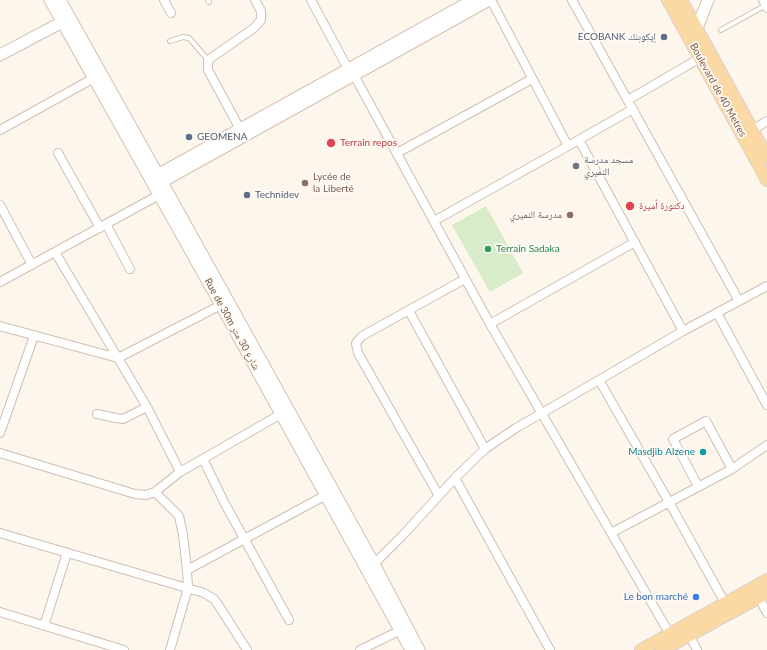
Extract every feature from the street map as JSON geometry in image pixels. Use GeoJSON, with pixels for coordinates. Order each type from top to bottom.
{"type":"FeatureCollection","features":[{"type":"Feature","properties":{"kind":"main road","name":"Boulevard de 40 Metres"},"geometry":{"type":"LineString","coordinates":[[668,0],[700,58],[747,133],[767,157]]}},
{"type":"Feature","properties":{"kind":"main road","name":"Boulevard de 40 Metres"},"geometry":{"type":"LineString","coordinates":[[681,0],[694,23],[747,133],[767,180]]}},
{"type":"Feature","properties":{"kind":"main road"},"geometry":{"type":"LineString","coordinates":[[642,650],[672,638],[760,592],[767,580]]}},
{"type":"Feature","properties":{"kind":"main road"},"geometry":{"type":"LineString","coordinates":[[686,631],[725,603],[760,592]]}},
{"type":"Feature","properties":{"kind":"main road"},"geometry":{"type":"LineString","coordinates":[[662,650],[672,638]]}},
{"type":"Feature","properties":{"kind":"street","name":"Rue de 30m شارع 30 متر"},"geometry":{"type":"LineString","coordinates":[[59,0],[66,20],[94,78],[157,183],[221,305],[326,495],[371,567],[411,650]]}},
{"type":"Feature","properties":{"kind":"street"},"geometry":{"type":"LineString","coordinates":[[164,0],[171,13]]}},
{"type":"Feature","properties":{"kind":"street"},"geometry":{"type":"LineString","coordinates":[[240,129],[208,70],[208,60],[258,24],[261,20],[261,11],[255,0]]}},
{"type":"Feature","properties":{"kind":"street"},"geometry":{"type":"LineString","coordinates":[[311,0],[397,153],[490,324],[672,638]]}},
{"type":"Feature","properties":{"kind":"street"},"geometry":{"type":"LineString","coordinates":[[157,183],[351,72],[462,3],[473,0]]}},
{"type":"Feature","properties":{"kind":"street"},"geometry":{"type":"LineString","coordinates":[[0,282],[103,226],[157,183],[240,129],[490,0],[568,146]]}},
{"type":"Feature","properties":{"kind":"street"},"geometry":{"type":"LineString","coordinates":[[572,0],[739,301]]}},
{"type":"Feature","properties":{"kind":"street"},"geometry":{"type":"LineString","coordinates":[[694,23],[701,0]]}},
{"type":"Feature","properties":{"kind":"street"},"geometry":{"type":"LineString","coordinates":[[686,34],[708,0]]}},
{"type":"Feature","properties":{"kind":"street"},"geometry":{"type":"LineString","coordinates":[[0,55],[66,20]]}},
{"type":"Feature","properties":{"kind":"street","name":"Rue de 30m شارع 30 متر"},"geometry":{"type":"LineString","coordinates":[[66,20],[371,567],[419,650]]}},
{"type":"Feature","properties":{"kind":"street"},"geometry":{"type":"LineString","coordinates":[[628,100],[700,58]]}},
{"type":"Feature","properties":{"kind":"street"},"geometry":{"type":"LineString","coordinates":[[0,130],[94,78]]}},
{"type":"Feature","properties":{"kind":"street"},"geometry":{"type":"LineString","coordinates":[[397,153],[532,79]]}},
{"type":"Feature","properties":{"kind":"street"},"geometry":{"type":"LineString","coordinates":[[434,221],[633,109]]}},
{"type":"Feature","properties":{"kind":"street"},"geometry":{"type":"LineString","coordinates":[[747,133],[767,121]]}},
{"type":"Feature","properties":{"kind":"street"},"geometry":{"type":"LineString","coordinates":[[580,140],[683,331]]}},
{"type":"Feature","properties":{"kind":"street"},"geometry":{"type":"LineString","coordinates":[[58,153],[130,268]]}},
{"type":"Feature","properties":{"kind":"street"},"geometry":{"type":"LineString","coordinates":[[0,205],[32,265]]}},
{"type":"Feature","properties":{"kind":"street"},"geometry":{"type":"LineString","coordinates":[[490,324],[635,242]]}},
{"type":"Feature","properties":{"kind":"street"},"geometry":{"type":"LineString","coordinates":[[56,252],[147,407],[180,472]]}},
{"type":"Feature","properties":{"kind":"street"},"geometry":{"type":"LineString","coordinates":[[439,496],[358,353],[356,343],[362,336],[465,279]]}},
{"type":"Feature","properties":{"kind":"street"},"geometry":{"type":"LineString","coordinates":[[371,567],[403,535],[455,478],[485,449],[541,413],[683,331],[767,286]]}},
{"type":"Feature","properties":{"kind":"street"},"geometry":{"type":"LineString","coordinates":[[0,326],[118,358],[221,305]]}},
{"type":"Feature","properties":{"kind":"street"},"geometry":{"type":"LineString","coordinates":[[409,311],[485,449]]}},
{"type":"Feature","properties":{"kind":"street"},"geometry":{"type":"LineString","coordinates":[[717,313],[767,405]]}},
{"type":"Feature","properties":{"kind":"street"},"geometry":{"type":"LineString","coordinates":[[0,433],[34,336]]}},
{"type":"Feature","properties":{"kind":"street"},"geometry":{"type":"LineString","coordinates":[[599,380],[725,603]]}},
{"type":"Feature","properties":{"kind":"street"},"geometry":{"type":"LineString","coordinates":[[97,414],[123,419],[147,407]]}},
{"type":"Feature","properties":{"kind":"street"},"geometry":{"type":"LineString","coordinates":[[0,452],[135,494],[146,495],[155,492],[180,472],[281,414]]}},
{"type":"Feature","properties":{"kind":"street"},"geometry":{"type":"LineString","coordinates":[[698,486],[674,439],[706,421],[732,468]]}},
{"type":"Feature","properties":{"kind":"street"},"geometry":{"type":"LineString","coordinates":[[612,533],[732,468],[767,445]]}},
{"type":"Feature","properties":{"kind":"street"},"geometry":{"type":"LineString","coordinates":[[203,459],[224,502],[289,620]]}},
{"type":"Feature","properties":{"kind":"street"},"geometry":{"type":"LineString","coordinates":[[455,478],[550,650]]}},
{"type":"Feature","properties":{"kind":"street"},"geometry":{"type":"LineString","coordinates":[[155,492],[179,516],[187,570],[188,588],[170,650]]}},
{"type":"Feature","properties":{"kind":"street"},"geometry":{"type":"LineString","coordinates":[[187,570],[326,495]]}},
{"type":"Feature","properties":{"kind":"street"},"geometry":{"type":"LineString","coordinates":[[0,533],[204,593],[214,599],[248,650]]}},
{"type":"Feature","properties":{"kind":"street"},"geometry":{"type":"LineString","coordinates":[[44,626],[67,552]]}},
{"type":"Feature","properties":{"kind":"street"},"geometry":{"type":"LineString","coordinates":[[760,592],[767,613]]}},
{"type":"Feature","properties":{"kind":"street"},"geometry":{"type":"LineString","coordinates":[[0,612],[124,650]]}},
{"type":"Feature","properties":{"kind":"street"},"geometry":{"type":"LineString","coordinates":[[360,650],[401,630]]}},
{"type":"Feature","properties":{"kind":"street"},"geometry":{"type":"LineString","coordinates":[[686,631],[697,650]]}},
{"type":"Feature","properties":{"kind":"lane"},"geometry":{"type":"LineString","coordinates":[[721,30],[765,5]]}},
{"type":"Feature","properties":{"kind":"lane"},"geometry":{"type":"LineString","coordinates":[[170,41],[183,37],[189,38],[208,60]]}},
{"type":"Feature","properties":{"kind":"green space","name":"Terrain Sadaka"},"geometry":{"type":"Polygon","coordinates":[[[486,206],[523,273],[490,292],[452,225],[486,206]]]}},
{"type":"Feature","properties":{"kind":"place","name":"ECOBANK إيكوبنك"},"geometry":{"type":"Point","coordinates":[664,37]}},
{"type":"Feature","properties":{"kind":"place","name":"GEOMENA"},"geometry":{"type":"Point","coordinates":[189,137]}},
{"type":"Feature","properties":{"kind":"place","name":"Terrain repos"},"geometry":{"type":"Point","coordinates":[331,143]}},
{"type":"Feature","properties":{"kind":"place","name":"مسجد مدرسة النميري"},"geometry":{"type":"Point","coordinates":[576,166]}},
{"type":"Feature","properties":{"kind":"place","name":"Lycée de la Liberté"},"geometry":{"type":"Point","coordinates":[305,183]}},
{"type":"Feature","properties":{"kind":"place","name":"Technidev"},"geometry":{"type":"Point","coordinates":[247,195]}},
{"type":"Feature","properties":{"kind":"place","name":"دكتورة أميرة"},"geometry":{"type":"Point","coordinates":[630,206]}},
{"type":"Feature","properties":{"kind":"place","name":"مدرسة النميري"},"geometry":{"type":"Point","coordinates":[570,215]}},
{"type":"Feature","properties":{"kind":"place","name":"Terrain Sadaka"},"geometry":{"type":"Point","coordinates":[488,249]}},
{"type":"Feature","properties":{"kind":"place","name":"Masdjib Alzene"},"geometry":{"type":"Point","coordinates":[703,452]}},
{"type":"Feature","properties":{"kind":"place","name":"Le bon marché"},"geometry":{"type":"Point","coordinates":[696,597]}}]}
